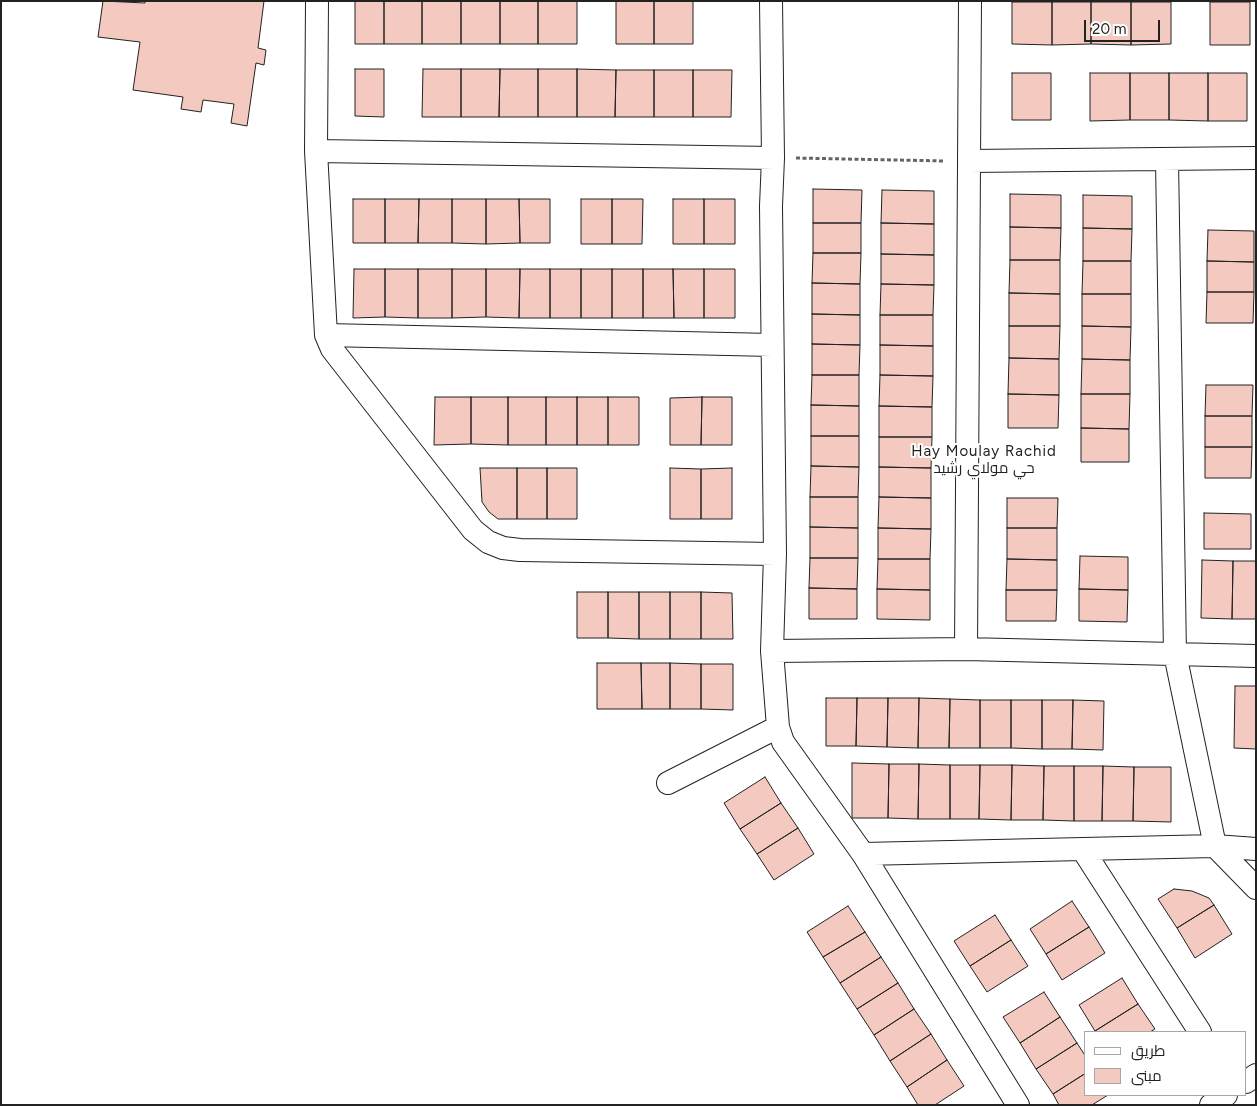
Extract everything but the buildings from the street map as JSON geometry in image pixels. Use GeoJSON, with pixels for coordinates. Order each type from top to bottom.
{"type":"FeatureCollection","features":[{"type":"Feature","properties":{"kind":"street"},"geometry":{"type":"LineString","coordinates":[[317,1],[316,151],[326,335],[332,349],[473,530],[488,542],[503,548],[520,550],[774,554]]}},
{"type":"Feature","properties":{"kind":"street"},"geometry":{"type":"LineString","coordinates":[[771,1],[774,554],[772,651],[778,727],[783,742],[863,854],[1018,1105]]}},
{"type":"Feature","properties":{"kind":"street"},"geometry":{"type":"LineString","coordinates":[[966,649],[970,1]]}},
{"type":"Feature","properties":{"kind":"street"},"geometry":{"type":"LineString","coordinates":[[316,151],[773,158]]}},
{"type":"Feature","properties":{"kind":"street"},"geometry":{"type":"LineString","coordinates":[[969,161],[1256,158]]}},
{"type":"Feature","properties":{"kind":"street"},"geometry":{"type":"LineString","coordinates":[[1167,160],[1175,654],[1216,846],[1256,888]]}},
{"type":"Feature","properties":{"kind":"street"},"geometry":{"type":"LineString","coordinates":[[326,335],[772,345]]}},
{"type":"Feature","properties":{"kind":"street"},"geometry":{"type":"LineString","coordinates":[[772,651],[966,649],[1256,656]]}},
{"type":"Feature","properties":{"kind":"street"},"geometry":{"type":"LineString","coordinates":[[668,782],[778,727]]}},
{"type":"Feature","properties":{"kind":"street"},"geometry":{"type":"LineString","coordinates":[[863,854],[1216,846],[1256,849]]}},
{"type":"Feature","properties":{"kind":"street"},"geometry":{"type":"LineString","coordinates":[[1083,850],[1199,1031]]}},
{"type":"Feature","properties":{"kind":"street"},"geometry":{"type":"LineString","coordinates":[[1211,1105],[1224,1096]]}},
{"type":"Feature","properties":{"kind":"path"},"geometry":{"type":"LineString","coordinates":[[773,158],[969,161]]}},
{"type":"Feature","properties":{"kind":"district","name":"Hay Moulay Rachid حي مولاي رشيد"},"geometry":{"type":"Point","coordinates":[984,460]}}]}
